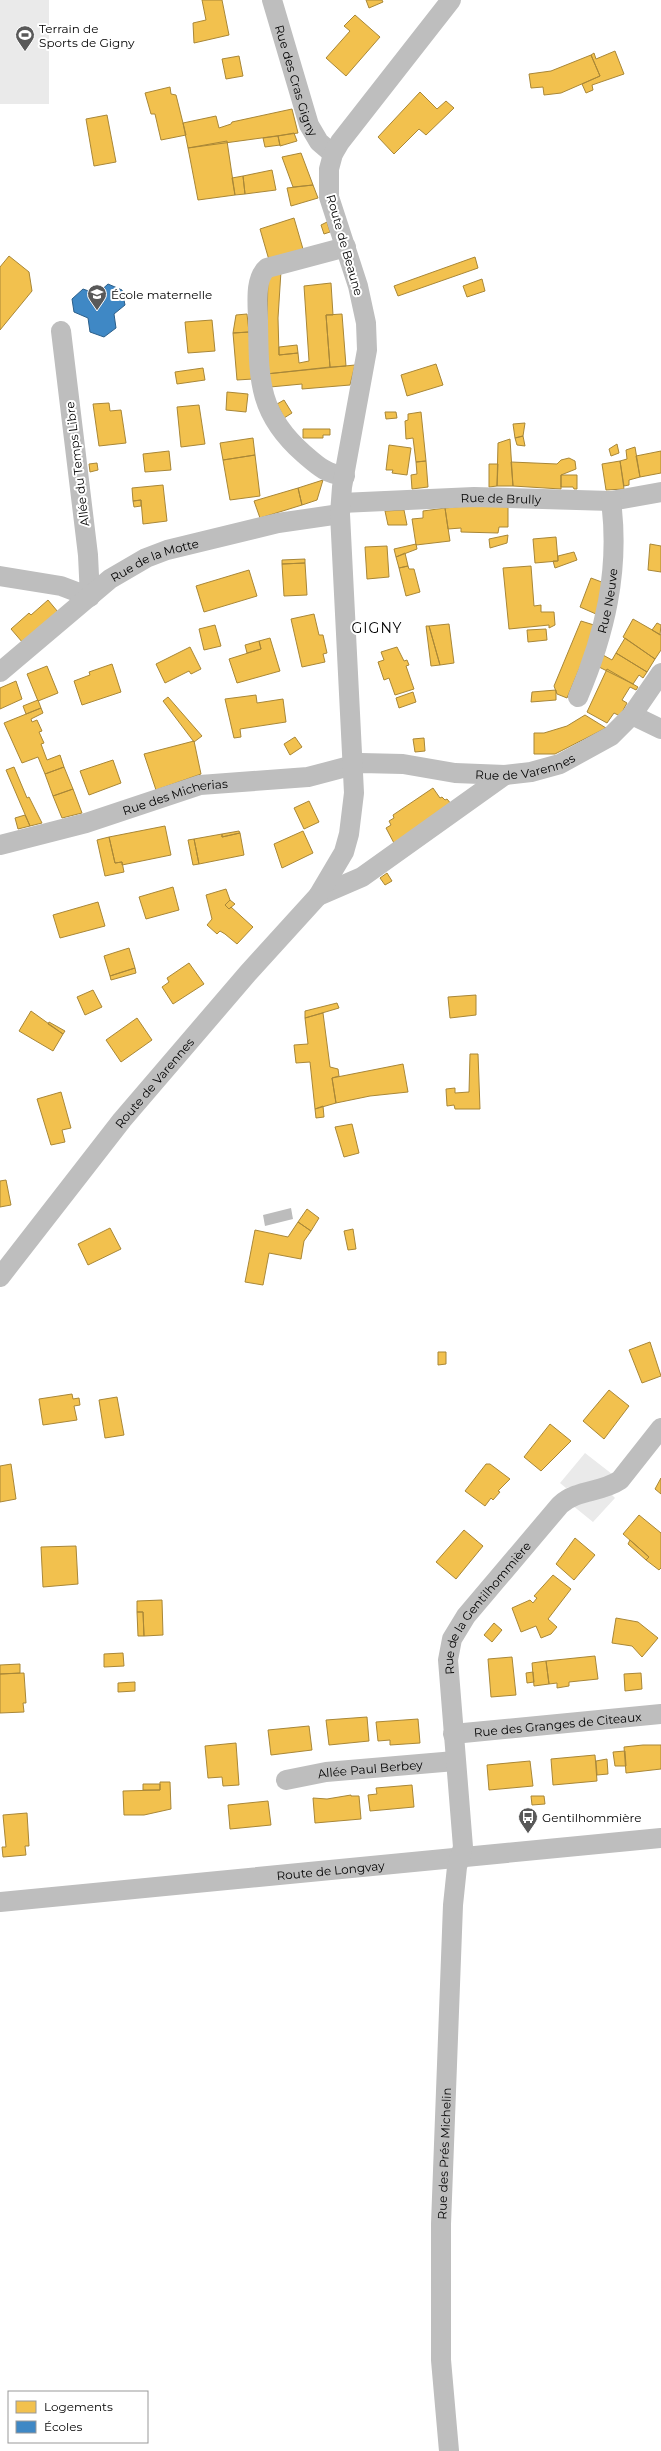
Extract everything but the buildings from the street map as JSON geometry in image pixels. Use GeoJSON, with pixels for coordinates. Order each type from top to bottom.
{"type":"FeatureCollection","features":[{"type":"Feature","properties":{"kind":"street","name":"Rue des Cras Gigny"},"geometry":{"type":"LineString","coordinates":[[272,0],[309,125],[319,142],[333,154]]}},
{"type":"Feature","properties":{"kind":"street","name":"Route de Beaune"},"geometry":{"type":"LineString","coordinates":[[318,896],[344,852],[349,834],[354,793],[340,509],[367,350],[366,323],[346,247],[329,197],[329,169],[333,154],[350,128],[451,0]]}},
{"type":"Feature","properties":{"kind":"street"},"geometry":{"type":"LineString","coordinates":[[346,247],[267,268],[260,278],[258,302],[259,380],[272,416],[282,433],[316,465],[331,475],[346,476]]}},
{"type":"Feature","properties":{"kind":"street","name":"Allée du Temps Libre"},"geometry":{"type":"LineString","coordinates":[[62,331],[88,555],[90,596]]}},
{"type":"Feature","properties":{"kind":"street","name":"Rue de Brully"},"geometry":{"type":"LineString","coordinates":[[340,509],[474,497],[611,501],[661,492]]}},
{"type":"Feature","properties":{"kind":"street","name":"Rue Neuve"},"geometry":{"type":"LineString","coordinates":[[578,697],[598,646],[611,586],[614,542],[611,501]]}},
{"type":"Feature","properties":{"kind":"street","name":"Rue de la Motte"},"geometry":{"type":"LineString","coordinates":[[0,672],[124,569],[166,550],[340,509]]}},
{"type":"Feature","properties":{"kind":"street"},"geometry":{"type":"LineString","coordinates":[[0,576],[67,588],[90,596]]}},
{"type":"Feature","properties":{"kind":"street","name":"Rue de Varennes"},"geometry":{"type":"LineString","coordinates":[[353,765],[361,763],[403,764],[455,773],[505,776],[531,772],[560,764],[611,736],[632,715],[661,673]]}},
{"type":"Feature","properties":{"kind":"street"},"geometry":{"type":"LineString","coordinates":[[632,715],[661,729]]}},
{"type":"Feature","properties":{"kind":"street","name":"Rue des Micherias"},"geometry":{"type":"LineString","coordinates":[[0,845],[86,824],[200,785],[308,777],[353,765]]}},
{"type":"Feature","properties":{"kind":"street"},"geometry":{"type":"LineString","coordinates":[[318,896],[362,877],[505,776]]}},
{"type":"Feature","properties":{"kind":"street","name":"Route de Varennes"},"geometry":{"type":"LineString","coordinates":[[0,1277],[122,1120],[248,973],[318,896]]}},
{"type":"Feature","properties":{"kind":"street","name":"Rue de la Gentilhommière"},"geometry":{"type":"LineString","coordinates":[[461,1856],[463,1847],[448,1660],[452,1639],[466,1616],[564,1501],[576,1494],[613,1485],[661,1428]]}},
{"type":"Feature","properties":{"kind":"street","name":"Rue des Granges de Citeaux"},"geometry":{"type":"LineString","coordinates":[[453,1734],[661,1714]]}},
{"type":"Feature","properties":{"kind":"street","name":"Allée Paul Berbey"},"geometry":{"type":"LineString","coordinates":[[286,1780],[326,1772],[455,1761]]}},
{"type":"Feature","properties":{"kind":"street","name":"Route de Longvay"},"geometry":{"type":"LineString","coordinates":[[0,1902],[461,1856],[661,1838]]}},
{"type":"Feature","properties":{"kind":"street","name":"Rue des Prés Michelin"},"geometry":{"type":"LineString","coordinates":[[449,2451],[441,2360],[441,2224],[453,1905],[457,1867],[461,1856]]}},
{"type":"Feature","properties":{"kind":"shaded area","name":"Terrain de Sports de Gigny"},"geometry":{"type":"Polygon","coordinates":[[[0,0],[49,0],[49,104],[0,104],[0,0]]]}},
{"type":"Feature","properties":{"kind":"shaded area"},"geometry":{"type":"Polygon","coordinates":[[[291,1208],[293,1219],[265,1226],[263,1215],[291,1208]]]}},
{"type":"Feature","properties":{"kind":"shaded area"},"geometry":{"type":"Polygon","coordinates":[[[585,1453],[612,1474],[609,1477],[566,1488],[560,1483],[585,1453]]]}},
{"type":"Feature","properties":{"kind":"shaded area"},"geometry":{"type":"Polygon","coordinates":[[[611,1494],[615,1498],[593,1522],[572,1505],[611,1494]]]}},
{"type":"Feature","properties":{"kind":"place","name":"Terrain de Sports de Gigny"},"geometry":{"type":"Point","coordinates":[25,52]}},
{"type":"Feature","properties":{"kind":"place","name":"École maternelle"},"geometry":{"type":"Point","coordinates":[97,311]}},
{"type":"Feature","properties":{"kind":"place","name":"Gentilhommière"},"geometry":{"type":"Point","coordinates":[528,1834]}},
{"type":"Feature","properties":{"kind":"district","name":"GIGNY"},"geometry":{"type":"Point","coordinates":[377,628]}}]}
